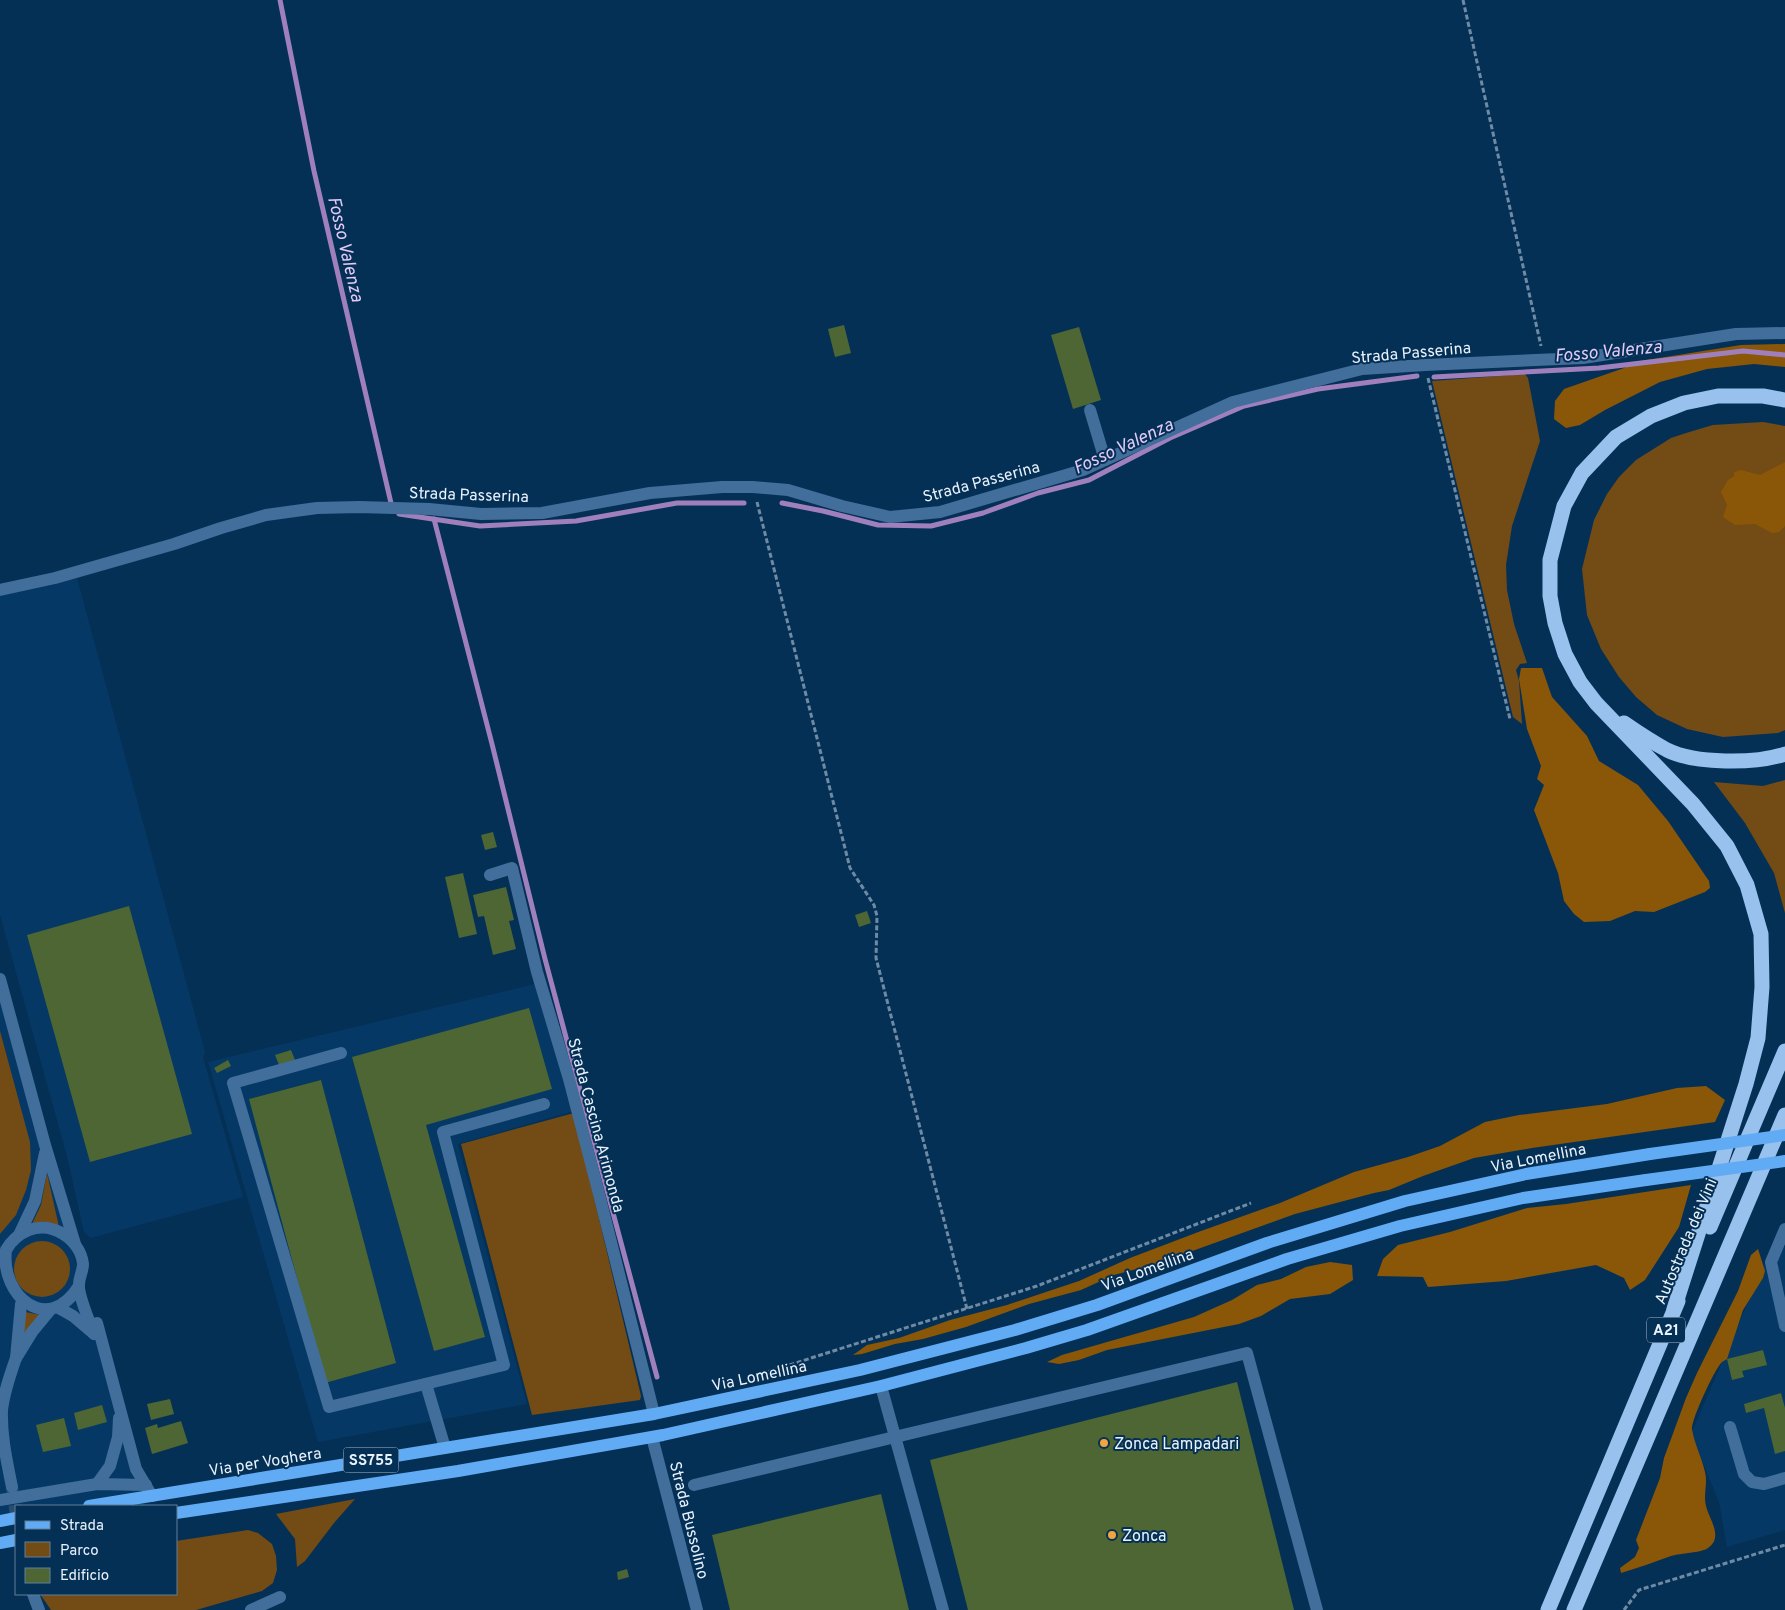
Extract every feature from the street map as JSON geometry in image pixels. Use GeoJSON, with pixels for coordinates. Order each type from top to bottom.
{"type":"FeatureCollection","features":[{"type":"Feature","properties":{"kind":"highway"},"geometry":{"type":"LineString","coordinates":[[1674,1309],[1746,1084],[1758,1038],[1762,987],[1761,934],[1747,885],[1728,846],[1693,804],[1596,703],[1580,682],[1565,654],[1555,623],[1550,596],[1550,560],[1564,506],[1582,473],[1616,437],[1651,416],[1684,403],[1718,396],[1763,396],[1785,400]]}},
{"type":"Feature","properties":{"kind":"highway"},"geometry":{"type":"LineString","coordinates":[[1596,703],[1668,751],[1703,760],[1733,761],[1771,759],[1785,754]]}},
{"type":"Feature","properties":{"kind":"highway","name":"Autostrada dei Vini"},"geometry":{"type":"LineString","coordinates":[[1548,1610],[1785,1051]]}},
{"type":"Feature","properties":{"kind":"highway","name":"A21"},"geometry":{"type":"LineString","coordinates":[[1574,1610],[1785,1115]]}},
{"type":"Feature","properties":{"kind":"main road","name":"Via Lomellina"},"geometry":{"type":"LineString","coordinates":[[654,1414],[860,1370],[1015,1330],[1097,1305],[1267,1243],[1405,1201],[1526,1174],[1785,1135]]}},
{"type":"Feature","properties":{"kind":"main road"},"geometry":{"type":"LineString","coordinates":[[658,1436],[882,1386],[1026,1348],[1086,1330],[1286,1259],[1400,1226],[1523,1198],[1785,1161]]}},
{"type":"Feature","properties":{"kind":"main road","name":"Via per Voghera"},"geometry":{"type":"LineString","coordinates":[[93,1505],[149,1491],[445,1448],[654,1414]]}},
{"type":"Feature","properties":{"kind":"main road","name":"SS755"},"geometry":{"type":"LineString","coordinates":[[178,1513],[458,1471],[658,1436]]}},
{"type":"Feature","properties":{"kind":"main road"},"geometry":{"type":"LineString","coordinates":[[0,1521],[15,1518]]}},
{"type":"Feature","properties":{"kind":"main road"},"geometry":{"type":"LineString","coordinates":[[0,1542],[15,1540]]}},
{"type":"Feature","properties":{"kind":"street","name":"Strada Passerina"},"geometry":{"type":"LineString","coordinates":[[0,590],[55,578],[266,515],[317,508],[429,509],[481,514],[542,513],[650,493],[753,486],[788,490],[842,506],[890,517],[940,512],[1082,470],[1233,402],[1362,369],[1583,358],[1736,334],[1785,333]]}},
{"type":"Feature","properties":{"kind":"street"},"geometry":{"type":"LineString","coordinates":[[1090,410],[1105,460]]}},
{"type":"Feature","properties":{"kind":"street","name":"Strada Cascina Arimonda"},"geometry":{"type":"LineString","coordinates":[[490,875],[512,868],[537,972],[569,1079],[594,1175],[654,1414]]}},
{"type":"Feature","properties":{"kind":"street"},"geometry":{"type":"LineString","coordinates":[[0,979],[45,1145],[75,1244],[81,1257],[82,1271],[136,1469],[149,1491]]}},
{"type":"Feature","properties":{"kind":"street"},"geometry":{"type":"LineString","coordinates":[[341,1053],[233,1084],[329,1407],[504,1365],[442,1132],[544,1104]]}},
{"type":"Feature","properties":{"kind":"street"},"geometry":{"type":"LineString","coordinates":[[19,1235],[35,1201],[45,1157],[45,1145]]}},
{"type":"Feature","properties":{"kind":"street"},"geometry":{"type":"LineString","coordinates":[[75,1244],[55,1230],[43,1228],[30,1229],[19,1235],[9,1244],[1,1257],[2,1283],[10,1295],[20,1304],[35,1309],[54,1308],[73,1316],[94,1334]]}},
{"type":"Feature","properties":{"kind":"street"},"geometry":{"type":"LineString","coordinates":[[1785,1229],[1771,1262],[1785,1326]]}},
{"type":"Feature","properties":{"kind":"street"},"geometry":{"type":"LineString","coordinates":[[16,1358],[32,1332],[54,1308],[73,1295],[79,1286],[82,1271]]}},
{"type":"Feature","properties":{"kind":"street"},"geometry":{"type":"LineString","coordinates":[[79,1286],[94,1334],[106,1355]]}},
{"type":"Feature","properties":{"kind":"street"},"geometry":{"type":"LineString","coordinates":[[12,1487],[2,1436],[2,1410],[16,1358],[20,1304]]}},
{"type":"Feature","properties":{"kind":"street"},"geometry":{"type":"LineString","coordinates":[[694,1485],[1247,1353],[1317,1610]]}},
{"type":"Feature","properties":{"kind":"street"},"geometry":{"type":"LineString","coordinates":[[426,1384],[445,1448]]}},
{"type":"Feature","properties":{"kind":"street"},"geometry":{"type":"LineString","coordinates":[[882,1386],[943,1610]]}},
{"type":"Feature","properties":{"kind":"street"},"geometry":{"type":"LineString","coordinates":[[97,1484],[110,1466],[118,1437],[120,1408]]}},
{"type":"Feature","properties":{"kind":"street"},"geometry":{"type":"LineString","coordinates":[[1730,1427],[1744,1474],[1752,1482],[1764,1484],[1785,1478]]}},
{"type":"Feature","properties":{"kind":"street","name":"Strada Bussolino"},"geometry":{"type":"LineString","coordinates":[[658,1436],[696,1610]]}},
{"type":"Feature","properties":{"kind":"street"},"geometry":{"type":"LineString","coordinates":[[0,1500],[97,1484],[149,1491]]}},
{"type":"Feature","properties":{"kind":"street"},"geometry":{"type":"LineString","coordinates":[[33,1595],[39,1610]]}},
{"type":"Feature","properties":{"kind":"street"},"geometry":{"type":"LineString","coordinates":[[252,1610],[280,1597]]}},
{"type":"Feature","properties":{"kind":"path"},"geometry":{"type":"LineString","coordinates":[[1463,0],[1544,360]]}},
{"type":"Feature","properties":{"kind":"path"},"geometry":{"type":"LineString","coordinates":[[1425,365],[1510,719]]}},
{"type":"Feature","properties":{"kind":"path"},"geometry":{"type":"LineString","coordinates":[[753,486],[850,868],[874,905],[877,916],[876,958],[967,1309]]}},
{"type":"Feature","properties":{"kind":"path"},"geometry":{"type":"LineString","coordinates":[[752,1377],[1037,1286],[1251,1203]]}},
{"type":"Feature","properties":{"kind":"path"},"geometry":{"type":"LineString","coordinates":[[1624,1610],[1638,1590],[1785,1545]]}},
{"type":"Feature","properties":{"kind":"shaded area"},"geometry":{"type":"Polygon","coordinates":[[[1785,344],[1785,367],[1754,364],[1707,369],[1660,382],[1580,425],[1566,428],[1554,419],[1555,401],[1564,389],[1624,368],[1634,362],[1741,345],[1785,344]]]}},
{"type":"Feature","properties":{"kind":"shaded area"},"geometry":{"type":"Polygon","coordinates":[[[1785,462],[1785,526],[1779,532],[1772,533],[1755,524],[1735,525],[1723,517],[1727,505],[1721,492],[1728,480],[1734,476],[1734,472],[1741,470],[1760,475],[1785,462]]]}},
{"type":"Feature","properties":{"kind":"shaded area"},"geometry":{"type":"Polygon","coordinates":[[[77,578],[205,1052],[203,1057],[243,1197],[91,1238],[84,1232],[67,1156],[0,915],[0,595],[77,578]]]}},
{"type":"Feature","properties":{"kind":"shaded area"},"geometry":{"type":"Polygon","coordinates":[[[1521,668],[1542,668],[1552,697],[1587,736],[1599,761],[1638,785],[1668,821],[1709,881],[1710,888],[1705,892],[1654,912],[1635,911],[1610,921],[1584,922],[1574,914],[1564,901],[1558,873],[1534,810],[1544,785],[1537,779],[1541,766],[1527,729],[1519,679],[1521,668]]]}},
{"type":"Feature","properties":{"kind":"shaded area"},"geometry":{"type":"Polygon","coordinates":[[[0,982],[139,1498],[86,1505],[15,1505],[15,1515],[0,1517],[0,982]]]}},
{"type":"Feature","properties":{"kind":"shaded area"},"geometry":{"type":"Polygon","coordinates":[[[535,984],[574,1111],[458,1144],[527,1404],[318,1442],[208,1062],[535,984]]]}},
{"type":"Feature","properties":{"kind":"shaded area"},"geometry":{"type":"Polygon","coordinates":[[[1706,1086],[1725,1100],[1715,1122],[1474,1158],[1389,1190],[1295,1214],[1159,1263],[1114,1275],[1081,1290],[1029,1304],[966,1327],[853,1355],[867,1345],[899,1338],[950,1320],[1007,1305],[1079,1281],[1130,1258],[1280,1203],[1354,1172],[1440,1146],[1485,1122],[1519,1115],[1607,1104],[1677,1088],[1706,1086]]]}},
{"type":"Feature","properties":{"kind":"shaded area"},"geometry":{"type":"Polygon","coordinates":[[[1691,1185],[1679,1227],[1645,1280],[1630,1290],[1624,1278],[1596,1265],[1506,1281],[1428,1287],[1423,1277],[1377,1276],[1383,1259],[1398,1245],[1450,1232],[1527,1208],[1691,1185]]]}},
{"type":"Feature","properties":{"kind":"shaded area"},"geometry":{"type":"Polygon","coordinates":[[[1785,1247],[1785,1530],[1727,1547],[1719,1502],[1691,1434],[1771,1249],[1785,1247]]]}},
{"type":"Feature","properties":{"kind":"shaded area"},"geometry":{"type":"Polygon","coordinates":[[[1758,1249],[1765,1271],[1763,1278],[1743,1310],[1727,1359],[1721,1363],[1713,1375],[1699,1406],[1692,1429],[1705,1472],[1705,1502],[1715,1533],[1713,1544],[1705,1550],[1671,1556],[1621,1573],[1620,1568],[1635,1557],[1639,1548],[1636,1540],[1660,1478],[1664,1458],[1686,1398],[1738,1291],[1751,1255],[1758,1249]]]}},
{"type":"Feature","properties":{"kind":"shaded area"},"geometry":{"type":"Polygon","coordinates":[[[1330,1262],[1352,1265],[1353,1280],[1330,1294],[1290,1299],[1261,1316],[1239,1324],[1107,1350],[1079,1360],[1059,1364],[1047,1362],[1062,1355],[1194,1317],[1232,1300],[1257,1285],[1281,1279],[1306,1267],[1330,1262]]]}},
{"type":"Feature","properties":{"kind":"green space"},"geometry":{"type":"Polygon","coordinates":[[[1525,374],[1528,378],[1540,441],[1512,526],[1506,565],[1507,590],[1514,624],[1527,663],[1520,664],[1516,670],[1519,681],[1522,724],[1513,717],[1432,381],[1525,374]]]}},
{"type":"Feature","properties":{"kind":"green space"},"geometry":{"type":"Polygon","coordinates":[[[1763,422],[1785,426],[1785,730],[1778,733],[1723,737],[1687,729],[1657,715],[1636,697],[1619,677],[1601,649],[1587,615],[1582,569],[1594,520],[1607,494],[1619,477],[1636,460],[1671,438],[1686,433],[1713,425],[1763,422]]]}},
{"type":"Feature","properties":{"kind":"green space"},"geometry":{"type":"Polygon","coordinates":[[[1785,780],[1785,913],[1774,873],[1745,823],[1714,782],[1763,786],[1785,780]]]}},
{"type":"Feature","properties":{"kind":"green space"},"geometry":{"type":"Polygon","coordinates":[[[0,1031],[30,1142],[31,1170],[26,1190],[16,1215],[0,1234],[0,1031]]]}},
{"type":"Feature","properties":{"kind":"green space"},"geometry":{"type":"Polygon","coordinates":[[[574,1113],[641,1396],[640,1400],[532,1415],[461,1144],[574,1113]]]}},
{"type":"Feature","properties":{"kind":"green space"},"geometry":{"type":"Polygon","coordinates":[[[47,1173],[59,1227],[32,1224],[41,1205],[47,1173]]]}},
{"type":"Feature","properties":{"kind":"green space"},"geometry":{"type":"Polygon","coordinates":[[[36,1241],[48,1241],[58,1245],[66,1253],[70,1269],[66,1285],[58,1293],[48,1297],[36,1297],[26,1293],[18,1285],[14,1275],[14,1263],[18,1253],[26,1245],[36,1241]]]}},
{"type":"Feature","properties":{"kind":"green space"},"geometry":{"type":"Polygon","coordinates":[[[25,1312],[41,1315],[20,1344],[25,1312]]]}},
{"type":"Feature","properties":{"kind":"green space"},"geometry":{"type":"Polygon","coordinates":[[[355,1499],[305,1561],[297,1567],[295,1539],[276,1514],[355,1499]]]}},
{"type":"Feature","properties":{"kind":"green space"},"geometry":{"type":"Polygon","coordinates":[[[248,1530],[258,1533],[272,1544],[276,1556],[277,1570],[273,1583],[262,1591],[196,1610],[51,1610],[41,1595],[178,1595],[178,1541],[248,1530]]]}},
{"type":"Feature","properties":{"kind":"building"},"geometry":{"type":"Polygon","coordinates":[[[844,325],[851,353],[835,357],[828,329],[844,325]]]}},
{"type":"Feature","properties":{"kind":"building"},"geometry":{"type":"Polygon","coordinates":[[[1079,327],[1101,400],[1073,409],[1051,335],[1079,327]]]}},
{"type":"Feature","properties":{"kind":"building"},"geometry":{"type":"Polygon","coordinates":[[[493,832],[497,847],[485,850],[481,835],[493,832]]]}},
{"type":"Feature","properties":{"kind":"building"},"geometry":{"type":"Polygon","coordinates":[[[463,873],[477,934],[459,938],[445,877],[463,873]]]}},
{"type":"Feature","properties":{"kind":"building"},"geometry":{"type":"Polygon","coordinates":[[[506,887],[514,920],[509,921],[516,949],[493,955],[484,916],[478,917],[473,895],[506,887]]]}},
{"type":"Feature","properties":{"kind":"building"},"geometry":{"type":"Polygon","coordinates":[[[129,906],[192,1134],[90,1162],[27,935],[129,906]]]}},
{"type":"Feature","properties":{"kind":"building"},"geometry":{"type":"Polygon","coordinates":[[[867,911],[871,923],[859,927],[855,915],[867,911]]]}},
{"type":"Feature","properties":{"kind":"building"},"geometry":{"type":"Polygon","coordinates":[[[529,1008],[552,1089],[426,1125],[485,1337],[434,1351],[352,1057],[529,1008]]]}},
{"type":"Feature","properties":{"kind":"building"},"geometry":{"type":"Polygon","coordinates":[[[291,1050],[295,1060],[279,1065],[275,1055],[291,1050]]]}},
{"type":"Feature","properties":{"kind":"building"},"geometry":{"type":"Polygon","coordinates":[[[228,1060],[231,1066],[217,1073],[214,1068],[228,1060]]]}},
{"type":"Feature","properties":{"kind":"building"},"geometry":{"type":"Polygon","coordinates":[[[321,1080],[396,1363],[325,1383],[249,1099],[321,1080]]]}},
{"type":"Feature","properties":{"kind":"building"},"geometry":{"type":"Polygon","coordinates":[[[1763,1350],[1767,1365],[1742,1371],[1744,1377],[1732,1380],[1727,1359],[1763,1350]]]}},
{"type":"Feature","properties":{"kind":"building","name":"Zonca"},"geometry":{"type":"Polygon","coordinates":[[[1237,1382],[1294,1610],[968,1610],[930,1460],[1237,1382]]]}},
{"type":"Feature","properties":{"kind":"building"},"geometry":{"type":"Polygon","coordinates":[[[1781,1393],[1785,1408],[1785,1451],[1775,1454],[1764,1408],[1746,1413],[1744,1404],[1781,1393]]]}},
{"type":"Feature","properties":{"kind":"building"},"geometry":{"type":"Polygon","coordinates":[[[170,1399],[174,1414],[151,1420],[147,1404],[170,1399]]]}},
{"type":"Feature","properties":{"kind":"building"},"geometry":{"type":"Polygon","coordinates":[[[102,1405],[107,1422],[78,1430],[74,1413],[102,1405]]]}},
{"type":"Feature","properties":{"kind":"building"},"geometry":{"type":"Polygon","coordinates":[[[64,1418],[71,1446],[43,1452],[36,1425],[64,1418]]]}},
{"type":"Feature","properties":{"kind":"building"},"geometry":{"type":"Polygon","coordinates":[[[181,1421],[188,1443],[152,1454],[145,1428],[157,1424],[158,1428],[181,1421]]]}},
{"type":"Feature","properties":{"kind":"building"},"geometry":{"type":"Polygon","coordinates":[[[881,1494],[909,1610],[730,1610],[712,1535],[881,1494]]]}},
{"type":"Feature","properties":{"kind":"building"},"geometry":{"type":"Polygon","coordinates":[[[627,1569],[629,1577],[618,1580],[617,1572],[627,1569]]]}},
{"type":"Feature","properties":{"kind":"waterway","name":"Fosso Valenza"},"geometry":{"type":"LineString","coordinates":[[280,0],[314,171],[391,503]]}},
{"type":"Feature","properties":{"kind":"waterway","name":"Fosso Valenza"},"geometry":{"type":"LineString","coordinates":[[1434,377],[1599,368],[1743,351],[1785,355]]}},
{"type":"Feature","properties":{"kind":"waterway","name":"Fosso Valenza"},"geometry":{"type":"LineString","coordinates":[[782,503],[878,525],[931,526],[983,513],[1038,493],[1089,480],[1170,438],[1244,406],[1318,389],[1417,376]]}},
{"type":"Feature","properties":{"kind":"waterway","name":"Fosso Valenza"},"geometry":{"type":"LineString","coordinates":[[399,514],[480,526],[576,521],[677,503],[744,503]]}},
{"type":"Feature","properties":{"kind":"waterway"},"geometry":{"type":"LineString","coordinates":[[434,519],[545,959],[657,1377]]}},
{"type":"Feature","properties":{"kind":"tunnel"},"geometry":{"type":"LineString","coordinates":[[12,1487],[15,1509]]}},
{"type":"Feature","properties":{"kind":"place","name":"Zonca Lampadari"},"geometry":{"type":"Point","coordinates":[1104,1443]}},
{"type":"Feature","properties":{"kind":"place","name":"Zonca"},"geometry":{"type":"Point","coordinates":[1112,1535]}}]}
